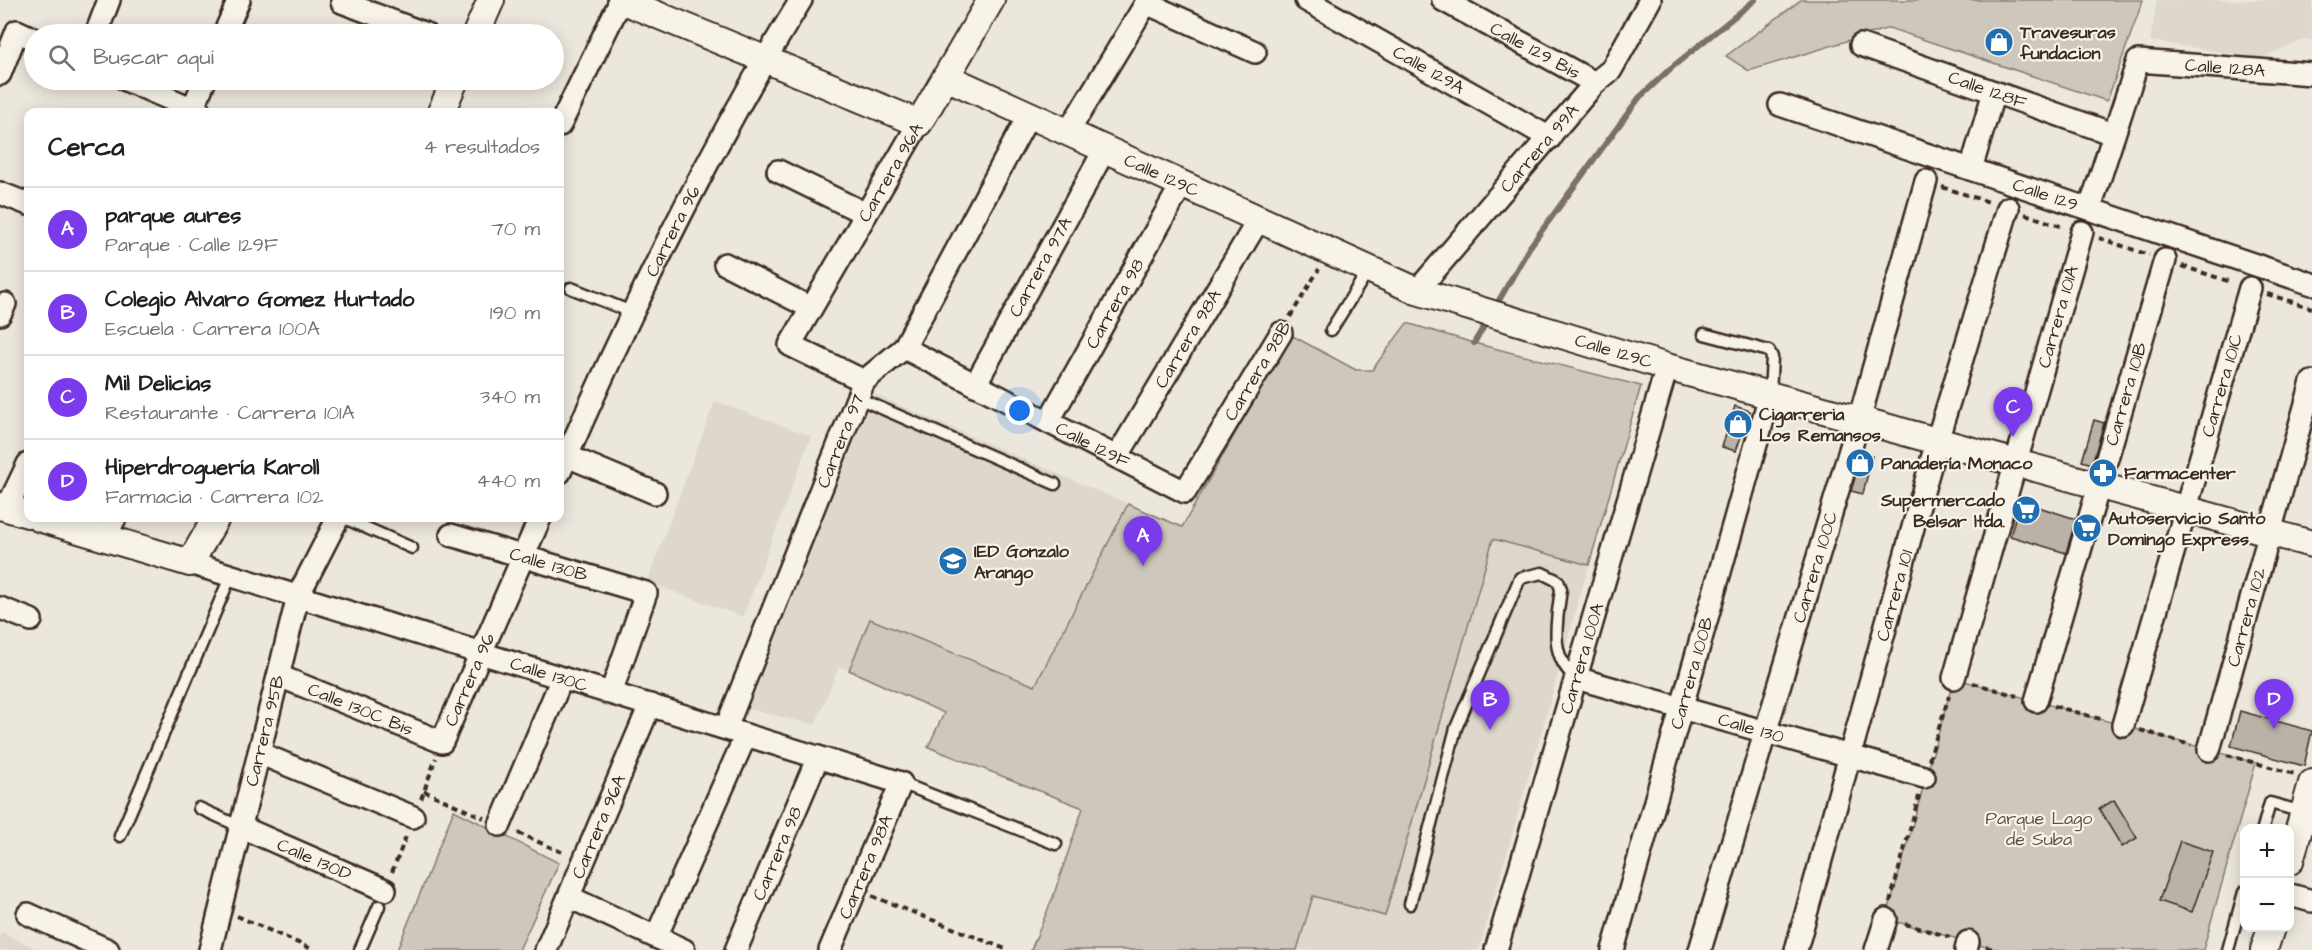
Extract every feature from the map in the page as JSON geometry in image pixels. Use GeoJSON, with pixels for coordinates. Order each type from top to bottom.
{"type":"FeatureCollection","features":[{"type":"Feature","properties":{"kind":"street"},"geometry":{"type":"LineString","coordinates":[[100,24],[109,0]]}},
{"type":"Feature","properties":{"kind":"street"},"geometry":{"type":"LineString","coordinates":[[228,24],[239,0]]}},
{"type":"Feature","properties":{"kind":"street"},"geometry":{"type":"LineString","coordinates":[[480,24],[491,0]]}},
{"type":"Feature","properties":{"kind":"street"},"geometry":{"type":"LineString","coordinates":[[564,117],[621,0],[651,5],[764,59],[919,123]]}},
{"type":"Feature","properties":{"kind":"street","name":"Carrera 96"},"geometry":{"type":"LineString","coordinates":[[564,457],[634,313],[764,59],[801,0]]}},
{"type":"Feature","properties":{"kind":"street","name":"Carrera 96A"},"geometry":{"type":"LineString","coordinates":[[861,390],[790,345],[991,0]]}},
{"type":"Feature","properties":{"kind":"street","name":"Calle 129A"},"geometry":{"type":"LineString","coordinates":[[1306,0],[1550,138]]}},
{"type":"Feature","properties":{"kind":"street","name":"Calle 129 Bis"},"geometry":{"type":"LineString","coordinates":[[1443,0],[1595,83]]}},
{"type":"Feature","properties":{"kind":"street","name":"Carrera 99A"},"geometry":{"type":"LineString","coordinates":[[1417,291],[1595,83],[1611,69],[1650,0]]}},
{"type":"Feature","properties":{"kind":"street"},"geometry":{"type":"LineString","coordinates":[[1068,132],[1147,1],[1256,52]]}},
{"type":"Feature","properties":{"kind":"street"},"geometry":{"type":"LineString","coordinates":[[342,2],[400,24]]}},
{"type":"Feature","properties":{"kind":"street"},"geometry":{"type":"LineString","coordinates":[[0,74],[18,31],[24,34]]}},
{"type":"Feature","properties":{"kind":"street","name":"Calle 128F"},"geometry":{"type":"LineString","coordinates":[[1861,45],[2113,134]]}},
{"type":"Feature","properties":{"kind":"street","name":"Calle 128A"},"geometry":{"type":"LineString","coordinates":[[2113,134],[2139,61],[2312,74]]}},
{"type":"Feature","properties":{"kind":"street","name":"Calle 129C"},"geometry":{"type":"LineString","coordinates":[[946,77],[1417,291],[1667,367],[2312,543]]}},
{"type":"Feature","properties":{"kind":"street"},"geometry":{"type":"LineString","coordinates":[[148,90],[187,108]]}},
{"type":"Feature","properties":{"kind":"street"},"geometry":{"type":"LineString","coordinates":[[195,108],[201,90]]}},
{"type":"Feature","properties":{"kind":"street"},"geometry":{"type":"LineString","coordinates":[[443,108],[451,90]]}},
{"type":"Feature","properties":{"kind":"street"},"geometry":{"type":"LineString","coordinates":[[1971,169],[1994,92]]}},
{"type":"Feature","properties":{"kind":"street","name":"Calle 129"},"geometry":{"type":"LineString","coordinates":[[1780,105],[2312,284]]}},
{"type":"Feature","properties":{"kind":"street","name":"Carrera 97"},"geometry":{"type":"LineString","coordinates":[[656,937],[736,732],[861,390],[904,348],[1029,115]]}},
{"type":"Feature","properties":{"kind":"street"},"geometry":{"type":"LineString","coordinates":[[2090,208],[2113,134]]}},
{"type":"Feature","properties":{"kind":"street","name":"Carrera 97A"},"geometry":{"type":"LineString","coordinates":[[975,385],[1105,149]]}},
{"type":"Feature","properties":{"kind":"street"},"geometry":{"type":"LineString","coordinates":[[778,171],[866,214]]}},
{"type":"Feature","properties":{"kind":"street","name":"Carrera 100C"},"geometry":{"type":"LineString","coordinates":[[1700,950],[1859,420],[1926,181]]}},
{"type":"Feature","properties":{"kind":"street","name":"Carrera 98"},"geometry":{"type":"LineString","coordinates":[[1048,422],[1182,184]]}},
{"type":"Feature","properties":{"kind":"street"},"geometry":{"type":"LineString","coordinates":[[0,193],[24,202]]}},
{"type":"Feature","properties":{"kind":"street","name":"Carrera 101"},"geometry":{"type":"LineString","coordinates":[[1796,950],[1937,441],[2008,208]]}},
{"type":"Feature","properties":{"kind":"street","name":"Carrera 98A"},"geometry":{"type":"LineString","coordinates":[[1117,457],[1259,219]]}},
{"type":"Feature","properties":{"kind":"street","name":"Carrera 101A"},"geometry":{"type":"LineString","coordinates":[[1954,678],[2082,232]]}},
{"type":"Feature","properties":{"kind":"street","name":"Carrera 101B"},"geometry":{"type":"LineString","coordinates":[[2036,701],[2165,260]]}},
{"type":"Feature","properties":{"kind":"street"},"geometry":{"type":"LineString","coordinates":[[725,264],[811,308]]}},
{"type":"Feature","properties":{"kind":"street","name":"Carrera 101C"},"geometry":{"type":"LineString","coordinates":[[2123,725],[2250,288]]}},
{"type":"Feature","properties":{"kind":"street","name":"Carrera 98B"},"geometry":{"type":"LineString","coordinates":[[1185,492],[1281,333]]}},
{"type":"Feature","properties":{"kind":"street","name":"Calle 129F"},"geometry":{"type":"LineString","coordinates":[[904,348],[1185,492]]}},
{"type":"Feature","properties":{"kind":"street","name":"Carrera 100A"},"geometry":{"type":"LineString","coordinates":[[1496,950],[1667,367]]}},
{"type":"Feature","properties":{"kind":"street","name":"Carrera 102"},"geometry":{"type":"LineString","coordinates":[[2209,750],[2312,382]]}},
{"type":"Feature","properties":{"kind":"street","name":"Carrera 100B"},"geometry":{"type":"LineString","coordinates":[[1613,950],[1770,396]]}},
{"type":"Feature","properties":{"kind":"street"},"geometry":{"type":"LineString","coordinates":[[564,462],[656,493]]}},
{"type":"Feature","properties":{"kind":"street"},"geometry":{"type":"LineString","coordinates":[[12,509],[24,475]]}},
{"type":"Feature","properties":{"kind":"street","name":"Calle 130C"},"geometry":{"type":"LineString","coordinates":[[71,522],[110,527],[190,563],[901,783]]}},
{"type":"Feature","properties":{"kind":"street"},"geometry":{"type":"LineString","coordinates":[[190,563],[214,522]]}},
{"type":"Feature","properties":{"kind":"street","name":"Carrera 95B"},"geometry":{"type":"LineString","coordinates":[[210,950],[298,596],[336,522]]}},
{"type":"Feature","properties":{"kind":"street","name":"Carrera 96"},"geometry":{"type":"LineString","coordinates":[[442,742],[538,522]]}},
{"type":"Feature","properties":{"kind":"street","name":"Calle 130B"},"geometry":{"type":"LineString","coordinates":[[451,535],[646,592],[611,693]]}},
{"type":"Feature","properties":{"kind":"street"},"geometry":{"type":"LineString","coordinates":[[0,608],[32,620]]}},
{"type":"Feature","properties":{"kind":"street","name":"Calle 130C Bis"},"geometry":{"type":"LineString","coordinates":[[279,676],[442,742]]}},
{"type":"Feature","properties":{"kind":"street"},"geometry":{"type":"LineString","coordinates":[[500,825],[562,678]]}},
{"type":"Feature","properties":{"kind":"street","name":"Calle 130"},"geometry":{"type":"LineString","coordinates":[[1576,678],[1924,777]]}},
{"type":"Feature","properties":{"kind":"street","name":"Carrera 96A"},"geometry":{"type":"LineString","coordinates":[[546,950],[650,705]]}},
{"type":"Feature","properties":{"kind":"street"},"geometry":{"type":"LineString","coordinates":[[259,753],[413,817]]}},
{"type":"Feature","properties":{"kind":"street","name":"Carrera 98"},"geometry":{"type":"LineString","coordinates":[[736,950],[818,757]]}},
{"type":"Feature","properties":{"kind":"street","name":"Carrera 98A"},"geometry":{"type":"LineString","coordinates":[[830,950],[901,783]]}},
{"type":"Feature","properties":{"kind":"street"},"geometry":{"type":"LineString","coordinates":[[2294,844],[2312,783]]}},
{"type":"Feature","properties":{"kind":"street","name":"Calle 130D"},"geometry":{"type":"LineString","coordinates":[[241,827],[382,898]]}},
{"type":"Feature","properties":{"kind":"street"},"geometry":{"type":"LineString","coordinates":[[2294,896],[2312,901]]}},
{"type":"Feature","properties":{"kind":"street"},"geometry":{"type":"LineString","coordinates":[[568,897],[684,950]]}},
{"type":"Feature","properties":{"kind":"street"},"geometry":{"type":"LineString","coordinates":[[28,914],[108,950]]}},
{"type":"Feature","properties":{"kind":"street"},"geometry":{"type":"LineString","coordinates":[[1876,950],[1886,919]]}},
{"type":"Feature","properties":{"kind":"street"},"geometry":{"type":"LineString","coordinates":[[2264,950],[2269,932]]}},
{"type":"Feature","properties":{"kind":"lane"},"geometry":{"type":"LineString","coordinates":[[1331,330],[1369,269]]}},
{"type":"Feature","properties":{"kind":"lane"},"geometry":{"type":"LineString","coordinates":[[571,288],[634,313]]}},
{"type":"Feature","properties":{"kind":"lane"},"geometry":{"type":"LineString","coordinates":[[1704,334],[1769,351],[1772,357],[1770,396]]}},
{"type":"Feature","properties":{"kind":"lane"},"geometry":{"type":"LineString","coordinates":[[861,390],[1055,484]]}},
{"type":"Feature","properties":{"kind":"lane"},"geometry":{"type":"LineString","coordinates":[[353,522],[412,548]]}},
{"type":"Feature","properties":{"kind":"lane"},"geometry":{"type":"LineString","coordinates":[[1410,904],[1455,728],[1520,578],[1542,573],[1558,581],[1561,589],[1556,646],[1565,669],[1576,678]]}},
{"type":"Feature","properties":{"kind":"lane"},"geometry":{"type":"LineString","coordinates":[[120,836],[231,575]]}},
{"type":"Feature","properties":{"kind":"lane","name":"Calle 130C"},"geometry":{"type":"LineString","coordinates":[[901,783],[1056,844]]}},
{"type":"Feature","properties":{"kind":"lane"},"geometry":{"type":"LineString","coordinates":[[2264,824],[2270,803],[2303,812]]}},
{"type":"Feature","properties":{"kind":"lane"},"geometry":{"type":"LineString","coordinates":[[199,808],[241,827]]}},
{"type":"Feature","properties":{"kind":"lane"},"geometry":{"type":"LineString","coordinates":[[360,950],[382,898]]}},
{"type":"Feature","properties":{"kind":"lane"},"geometry":{"type":"LineString","coordinates":[[2228,950],[2240,906]]}},
{"type":"Feature","properties":{"kind":"path","name":"Calle 129"},"geometry":{"type":"LineString","coordinates":[[1926,181],[2312,308]]}},
{"type":"Feature","properties":{"kind":"path","name":"Carrera 98B"},"geometry":{"type":"LineString","coordinates":[[1281,333],[1330,251]]}},
{"type":"Feature","properties":{"kind":"path"},"geometry":{"type":"LineString","coordinates":[[856,890],[1008,950]]}},
{"type":"Feature","properties":{"kind":"path"},"geometry":{"type":"LineString","coordinates":[[220,909],[314,950]]}},
{"type":"Feature","properties":{"kind":"path"},"geometry":{"type":"LineString","coordinates":[[1886,919],[1967,946],[1997,950]]}},
{"type":"Feature","properties":{"kind":"shaded area"},"geometry":{"type":"Polygon","coordinates":[[[2157,0],[2312,0],[2312,41],[2307,39],[2260,58],[2150,41],[2157,0]]]}},
{"type":"Feature","properties":{"kind":"shaded area","name":"IED Gonzalo Arango"},"geometry":{"type":"Polygon","coordinates":[[[874,394],[1128,504],[1035,686],[870,619],[849,670],[839,667],[815,725],[748,709],[874,394]]]}},
{"type":"Feature","properties":{"kind":"shaded area"},"geometry":{"type":"Polygon","coordinates":[[[715,401],[811,436],[743,617],[647,582],[715,401]]]}},
{"type":"Feature","properties":{"kind":"shaded area"},"geometry":{"type":"Polygon","coordinates":[[[1493,538],[1589,565],[1479,950],[1297,950],[1313,896],[1385,915],[1493,538]]]}},
{"type":"Feature","properties":{"kind":"shaded area"},"geometry":{"type":"Polygon","coordinates":[[[0,932],[7,935],[39,950],[0,950],[0,932]]]}},
{"type":"Feature","properties":{"kind":"green space"},"geometry":{"type":"Polygon","coordinates":[[[1801,0],[2143,0],[2107,101],[1889,28],[1749,71],[1726,56],[1801,0]]]}},
{"type":"Feature","properties":{"kind":"green space"},"geometry":{"type":"Polygon","coordinates":[[[1407,323],[1474,343],[1641,386],[1589,565],[1493,539],[1385,916],[1313,896],[1297,950],[1031,950],[1053,897],[1083,808],[928,747],[944,713],[849,670],[870,619],[1035,686],[1128,504],[1182,527],[1291,335],[1356,370],[1372,370],[1407,323]]]}},
{"type":"Feature","properties":{"kind":"green space","name":"Parque Lago de Suba"},"geometry":{"type":"Polygon","coordinates":[[[1954,678],[2256,763],[2203,950],[1997,950],[1886,919],[1954,678]]]}},
{"type":"Feature","properties":{"kind":"green space"},"geometry":{"type":"Polygon","coordinates":[[[454,810],[559,863],[519,950],[397,950],[454,810]]]}},
{"type":"Feature","properties":{"kind":"building"},"geometry":{"type":"Polygon","coordinates":[[[1735,406],[1750,411],[1736,451],[1722,447],[1735,406]]]}},
{"type":"Feature","properties":{"kind":"building"},"geometry":{"type":"Polygon","coordinates":[[[2094,420],[2104,423],[2092,464],[2082,461],[2094,420]]]}},
{"type":"Feature","properties":{"kind":"building"},"geometry":{"type":"Polygon","coordinates":[[[1862,454],[1872,456],[1863,494],[1851,491],[1862,454]]]}},
{"type":"Feature","properties":{"kind":"building"},"geometry":{"type":"Polygon","coordinates":[[[2020,501],[2076,519],[2066,553],[2010,536],[2020,501]]]}},
{"type":"Feature","properties":{"kind":"building"},"geometry":{"type":"Polygon","coordinates":[[[2240,711],[2312,731],[2304,766],[2231,746],[2240,711]]]}},
{"type":"Feature","properties":{"kind":"building"},"geometry":{"type":"Polygon","coordinates":[[[2114,800],[2137,838],[2122,847],[2099,809],[2114,800]]]}},
{"type":"Feature","properties":{"kind":"building"},"geometry":{"type":"Polygon","coordinates":[[[2180,841],[2213,852],[2192,912],[2159,901],[2180,841]]]}},
{"type":"Feature","properties":{"kind":"waterway"},"geometry":{"type":"LineString","coordinates":[[1494,309],[1529,248],[1639,98],[1671,68],[1755,0]]}},
{"type":"Feature","properties":{"kind":"waterway"},"geometry":{"type":"LineString","coordinates":[[1474,343],[1489,318]]}},
{"type":"Feature","properties":{"kind":"place","name":"Travesuras fundacion"},"geometry":{"type":"Point","coordinates":[1999,42]}},
{"type":"Feature","properties":{"kind":"place","name":"Cigarreria Los Remansos"},"geometry":{"type":"Point","coordinates":[1738,424]}},
{"type":"Feature","properties":{"kind":"place","name":"Mil Delicias"},"geometry":{"type":"Point","coordinates":[2013,437]}},
{"type":"Feature","properties":{"kind":"place","name":"Panadería Monaco"},"geometry":{"type":"Point","coordinates":[1860,463]}},
{"type":"Feature","properties":{"kind":"place","name":"Farmacenter"},"geometry":{"type":"Point","coordinates":[2103,473]}},
{"type":"Feature","properties":{"kind":"place","name":"Supermercado Belsar ltda."},"geometry":{"type":"Point","coordinates":[2026,510]}},
{"type":"Feature","properties":{"kind":"place","name":"Autoservicio Santo Domingo Express"},"geometry":{"type":"Point","coordinates":[2087,528]}},
{"type":"Feature","properties":{"kind":"place","name":"IED Gonzalo Arango"},"geometry":{"type":"Point","coordinates":[953,561]}},
{"type":"Feature","properties":{"kind":"place","name":"parque aures"},"geometry":{"type":"Point","coordinates":[1143,566]}},
{"type":"Feature","properties":{"kind":"place","name":"Hiperdroguería Karoll"},"geometry":{"type":"Point","coordinates":[2274,729]}},
{"type":"Feature","properties":{"kind":"place","name":"Colegio Alvaro Gomez Hurtado"},"geometry":{"type":"Point","coordinates":[1490,730]}}]}
